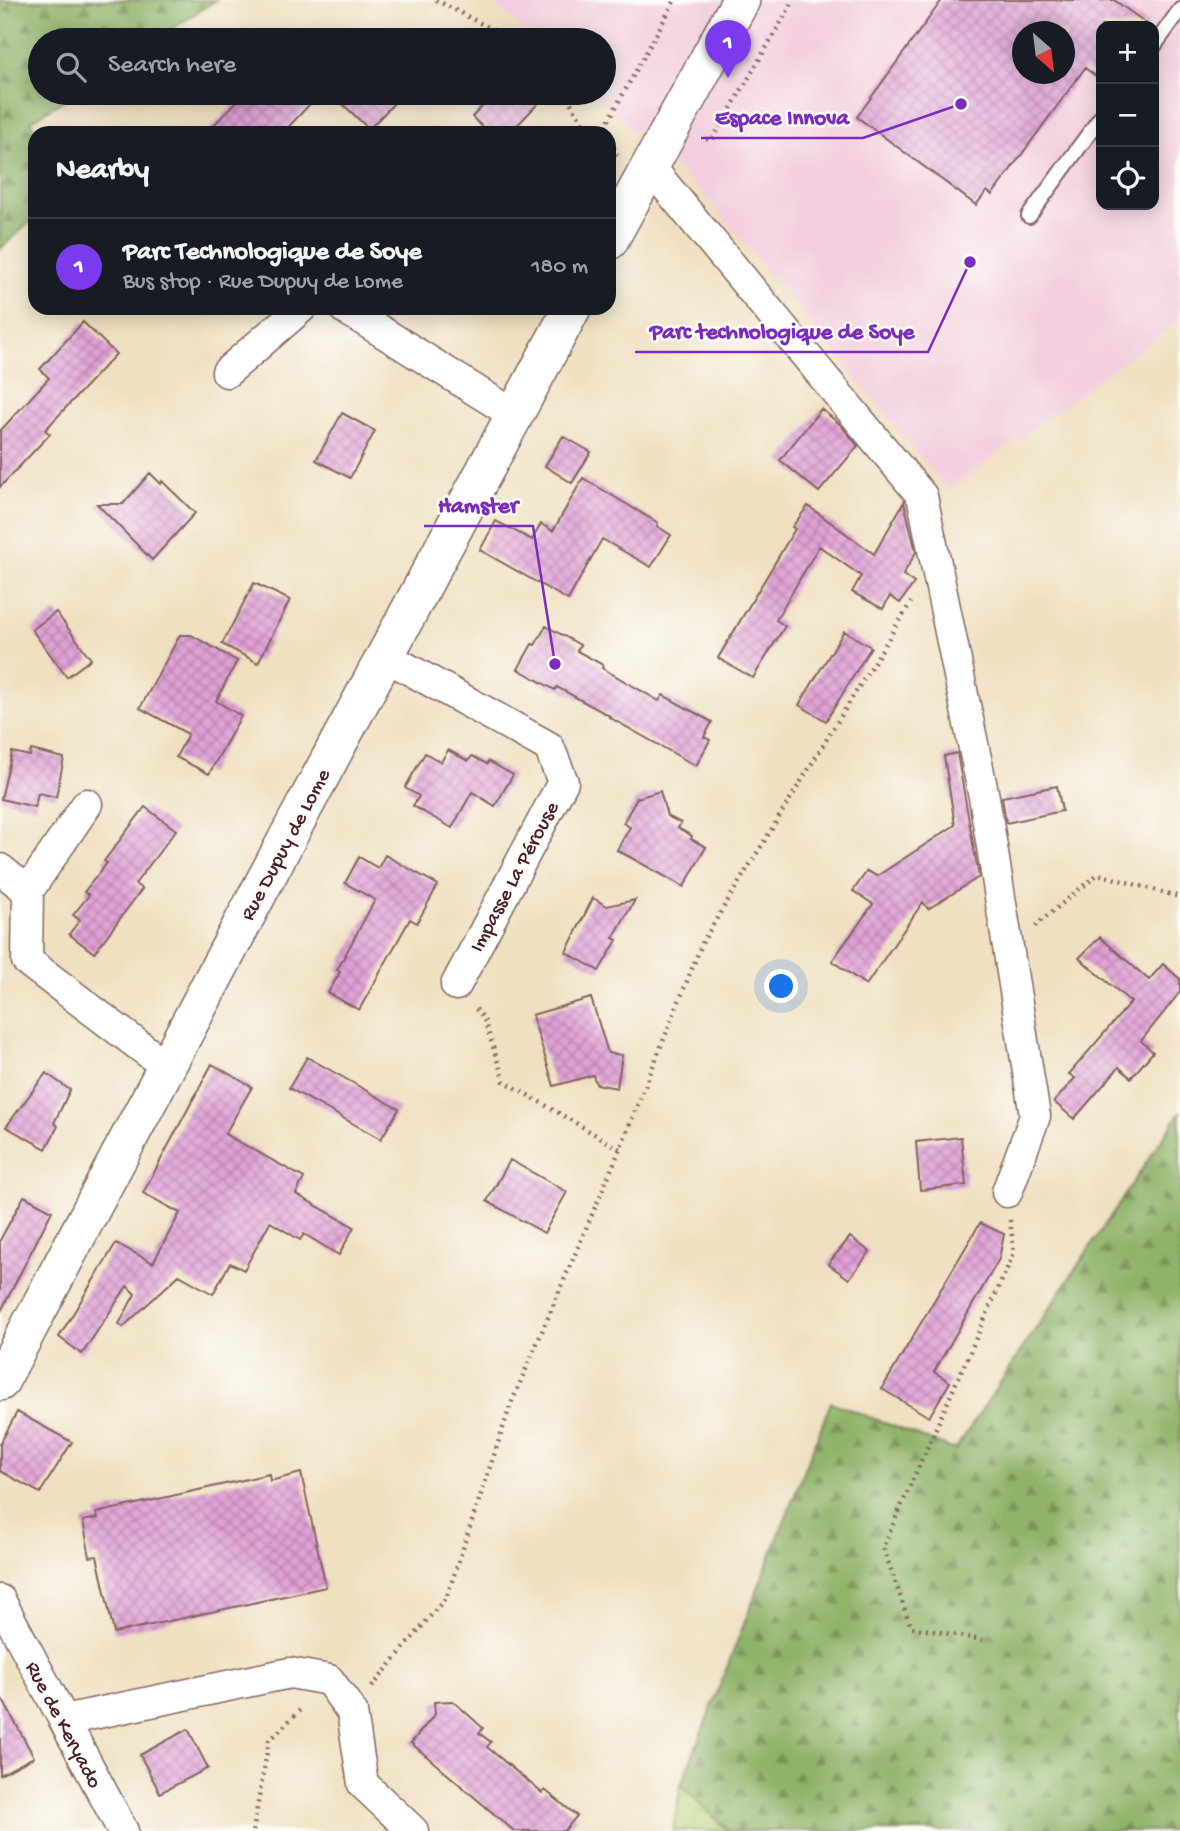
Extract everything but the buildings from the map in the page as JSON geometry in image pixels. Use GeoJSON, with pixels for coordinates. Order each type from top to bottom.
{"type":"FeatureCollection","features":[{"type":"Feature","properties":{"kind":"street"},"geometry":{"type":"LineString","coordinates":[[616,224],[645,155],[741,0]]}},
{"type":"Feature","properties":{"kind":"street"},"geometry":{"type":"LineString","coordinates":[[645,155],[922,496],[984,797],[1035,1116],[1007,1192]]}},
{"type":"Feature","properties":{"kind":"street"},"geometry":{"type":"LineString","coordinates":[[227,372],[293,315]]}},
{"type":"Feature","properties":{"kind":"street"},"geometry":{"type":"LineString","coordinates":[[355,315],[515,415]]}},
{"type":"Feature","properties":{"kind":"street","name":"Rue Dupuy de Lome"},"geometry":{"type":"LineString","coordinates":[[0,1382],[568,315]]}},
{"type":"Feature","properties":{"kind":"street","name":"Impasse La Pérouse"},"geometry":{"type":"LineString","coordinates":[[385,656],[549,747],[563,782],[456,985]]}},
{"type":"Feature","properties":{"kind":"street"},"geometry":{"type":"LineString","coordinates":[[87,804],[28,891],[27,961],[166,1066]]}},
{"type":"Feature","properties":{"kind":"street"},"geometry":{"type":"LineString","coordinates":[[0,869],[28,891]]}},
{"type":"Feature","properties":{"kind":"street","name":"Rue de Keryado"},"geometry":{"type":"LineString","coordinates":[[3,1609],[123,1831]]}},
{"type":"Feature","properties":{"kind":"street"},"geometry":{"type":"LineString","coordinates":[[64,1720],[290,1673],[329,1680],[352,1712],[363,1784],[414,1831]]}},
{"type":"Feature","properties":{"kind":"lane"},"geometry":{"type":"LineString","coordinates":[[1159,39],[1180,9]]}},
{"type":"Feature","properties":{"kind":"lane"},"geometry":{"type":"LineString","coordinates":[[1029,216],[1096,124]]}},
{"type":"Feature","properties":{"kind":"path"},"geometry":{"type":"LineString","coordinates":[[436,0],[490,28]]}},
{"type":"Feature","properties":{"kind":"path"},"geometry":{"type":"LineString","coordinates":[[606,126],[675,0]]}},
{"type":"Feature","properties":{"kind":"path"},"geometry":{"type":"LineString","coordinates":[[616,137],[645,155],[713,139],[794,0]]}},
{"type":"Feature","properties":{"kind":"path"},"geometry":{"type":"LineString","coordinates":[[572,105],[585,126]]}},
{"type":"Feature","properties":{"kind":"path"},"geometry":{"type":"LineString","coordinates":[[352,1712],[447,1596],[511,1404],[620,1149],[703,941],[936,561]]}},
{"type":"Feature","properties":{"kind":"path"},"geometry":{"type":"LineString","coordinates":[[1008,949],[1098,874],[1180,897]]}},
{"type":"Feature","properties":{"kind":"path"},"geometry":{"type":"LineString","coordinates":[[456,985],[484,1019],[504,1081],[620,1149]]}},
{"type":"Feature","properties":{"kind":"path"},"geometry":{"type":"LineString","coordinates":[[983,1640],[911,1627],[883,1546],[1014,1254],[1007,1192]]}},
{"type":"Feature","properties":{"kind":"path"},"geometry":{"type":"LineString","coordinates":[[253,1831],[269,1741],[329,1680]]}},
{"type":"Feature","properties":{"kind":"shaded area"},"geometry":{"type":"Polygon","coordinates":[[[489,0],[1180,0],[1180,320],[948,490],[706,197],[605,105],[616,105],[616,28],[520,28],[489,0]]]}},
{"type":"Feature","properties":{"kind":"green space"},"geometry":{"type":"Polygon","coordinates":[[[0,0],[216,0],[173,28],[28,28],[28,105],[56,105],[31,121],[33,126],[28,126],[28,224],[0,249],[0,0]]]}},
{"type":"Feature","properties":{"kind":"green space"},"geometry":{"type":"Polygon","coordinates":[[[1180,1112],[1180,1831],[729,1831],[681,1785],[831,1402],[955,1450],[1180,1112]]]}},
{"type":"Feature","properties":{"kind":"green space"},"geometry":{"type":"Polygon","coordinates":[[[681,1785],[729,1831],[673,1831],[681,1785]]]}},
{"type":"Feature","properties":{"kind":"place","name":"Parc Technologique de Soye"},"geometry":{"type":"Point","coordinates":[728,78]}},
{"type":"Feature","properties":{"kind":"place","name":"Espace Innova"},"geometry":{"type":"Point","coordinates":[961,104]}},
{"type":"Feature","properties":{"kind":"place","name":"Parc technologique de Soye"},"geometry":{"type":"Point","coordinates":[970,262]}},
{"type":"Feature","properties":{"kind":"place","name":"Hamster"},"geometry":{"type":"Point","coordinates":[555,664]}}]}
